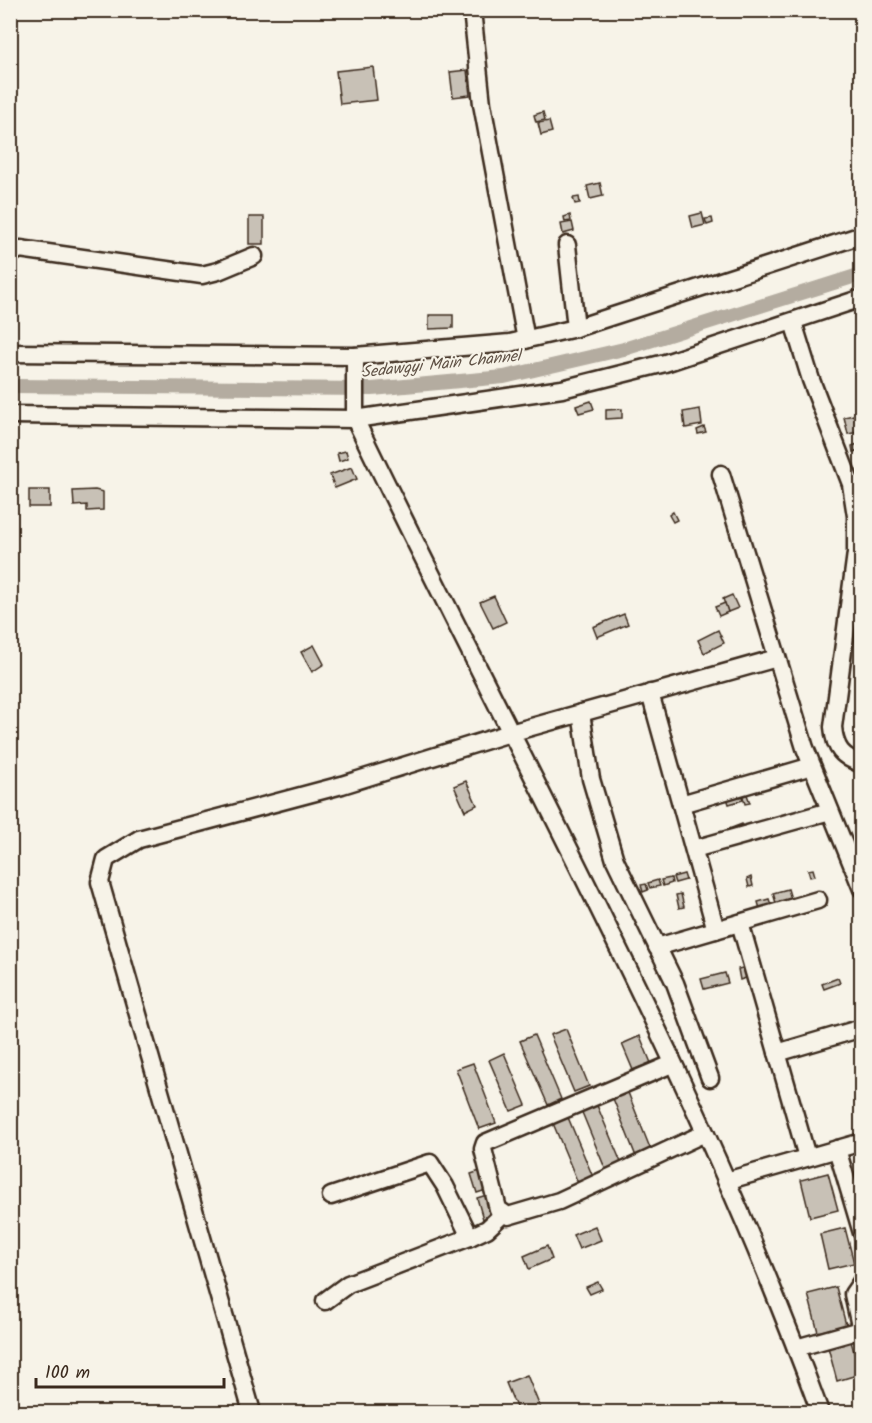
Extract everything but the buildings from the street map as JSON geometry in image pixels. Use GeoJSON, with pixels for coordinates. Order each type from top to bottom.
{"type":"FeatureCollection","features":[{"type":"Feature","properties":{"kind":"street"},"geometry":{"type":"LineString","coordinates":[[472,10],[482,104],[526,340]]}},
{"type":"Feature","properties":{"kind":"street"},"geometry":{"type":"LineString","coordinates":[[10,353],[355,363],[526,340],[576,328],[861,235]]}},
{"type":"Feature","properties":{"kind":"street"},"geometry":{"type":"LineString","coordinates":[[567,245],[576,328]]}},
{"type":"Feature","properties":{"kind":"street"},"geometry":{"type":"LineString","coordinates":[[10,254],[20,249],[202,275],[254,256]]}},
{"type":"Feature","properties":{"kind":"street"},"geometry":{"type":"LineString","coordinates":[[10,415],[355,412],[562,389],[665,363],[861,298]]}},
{"type":"Feature","properties":{"kind":"street"},"geometry":{"type":"LineString","coordinates":[[793,322],[811,380],[851,484],[856,516],[856,553],[833,727],[838,751],[845,758],[861,764]]}},
{"type":"Feature","properties":{"kind":"street"},"geometry":{"type":"LineString","coordinates":[[355,363],[355,412],[705,1133],[796,1348],[820,1413]]}},
{"type":"Feature","properties":{"kind":"street"},"geometry":{"type":"LineString","coordinates":[[721,474],[812,766],[861,890]]}},
{"type":"Feature","properties":{"kind":"street"},"geometry":{"type":"LineString","coordinates":[[252,1413],[100,882],[106,858],[139,839],[342,785],[510,733],[777,658]]}},
{"type":"Feature","properties":{"kind":"street"},"geometry":{"type":"LineString","coordinates":[[650,693],[716,930]]}},
{"type":"Feature","properties":{"kind":"street"},"geometry":{"type":"LineString","coordinates":[[581,713],[591,779],[615,860],[675,983],[710,1078]]}},
{"type":"Feature","properties":{"kind":"street"},"geometry":{"type":"LineString","coordinates":[[681,804],[812,766]]}},
{"type":"Feature","properties":{"kind":"street"},"geometry":{"type":"LineString","coordinates":[[694,849],[830,812]]}},
{"type":"Feature","properties":{"kind":"street"},"geometry":{"type":"LineString","coordinates":[[657,947],[818,900]]}},
{"type":"Feature","properties":{"kind":"street"},"geometry":{"type":"LineString","coordinates":[[740,923],[807,1157]]}},
{"type":"Feature","properties":{"kind":"street"},"geometry":{"type":"LineString","coordinates":[[777,1053],[861,1028]]}},
{"type":"Feature","properties":{"kind":"street"},"geometry":{"type":"LineString","coordinates":[[672,1064],[485,1143],[483,1149],[498,1209],[502,1214],[508,1216],[559,1201],[705,1133]]}},
{"type":"Feature","properties":{"kind":"street"},"geometry":{"type":"LineString","coordinates":[[726,1181],[861,1142]]}},
{"type":"Feature","properties":{"kind":"street"},"geometry":{"type":"LineString","coordinates":[[837,1149],[861,1233]]}},
{"type":"Feature","properties":{"kind":"street"},"geometry":{"type":"LineString","coordinates":[[331,1196],[430,1163],[446,1186],[470,1238]]}},
{"type":"Feature","properties":{"kind":"street"},"geometry":{"type":"LineString","coordinates":[[325,1301],[348,1284],[470,1238],[487,1229],[502,1214]]}},
{"type":"Feature","properties":{"kind":"street"},"geometry":{"type":"LineString","coordinates":[[796,1348],[861,1332],[853,1294],[861,1281]]}},
{"type":"Feature","properties":{"kind":"waterway","name":"Sedawgyi Main Channel"},"geometry":{"type":"LineString","coordinates":[[10,386],[372,389],[504,377],[624,349],[862,274]]}}]}
